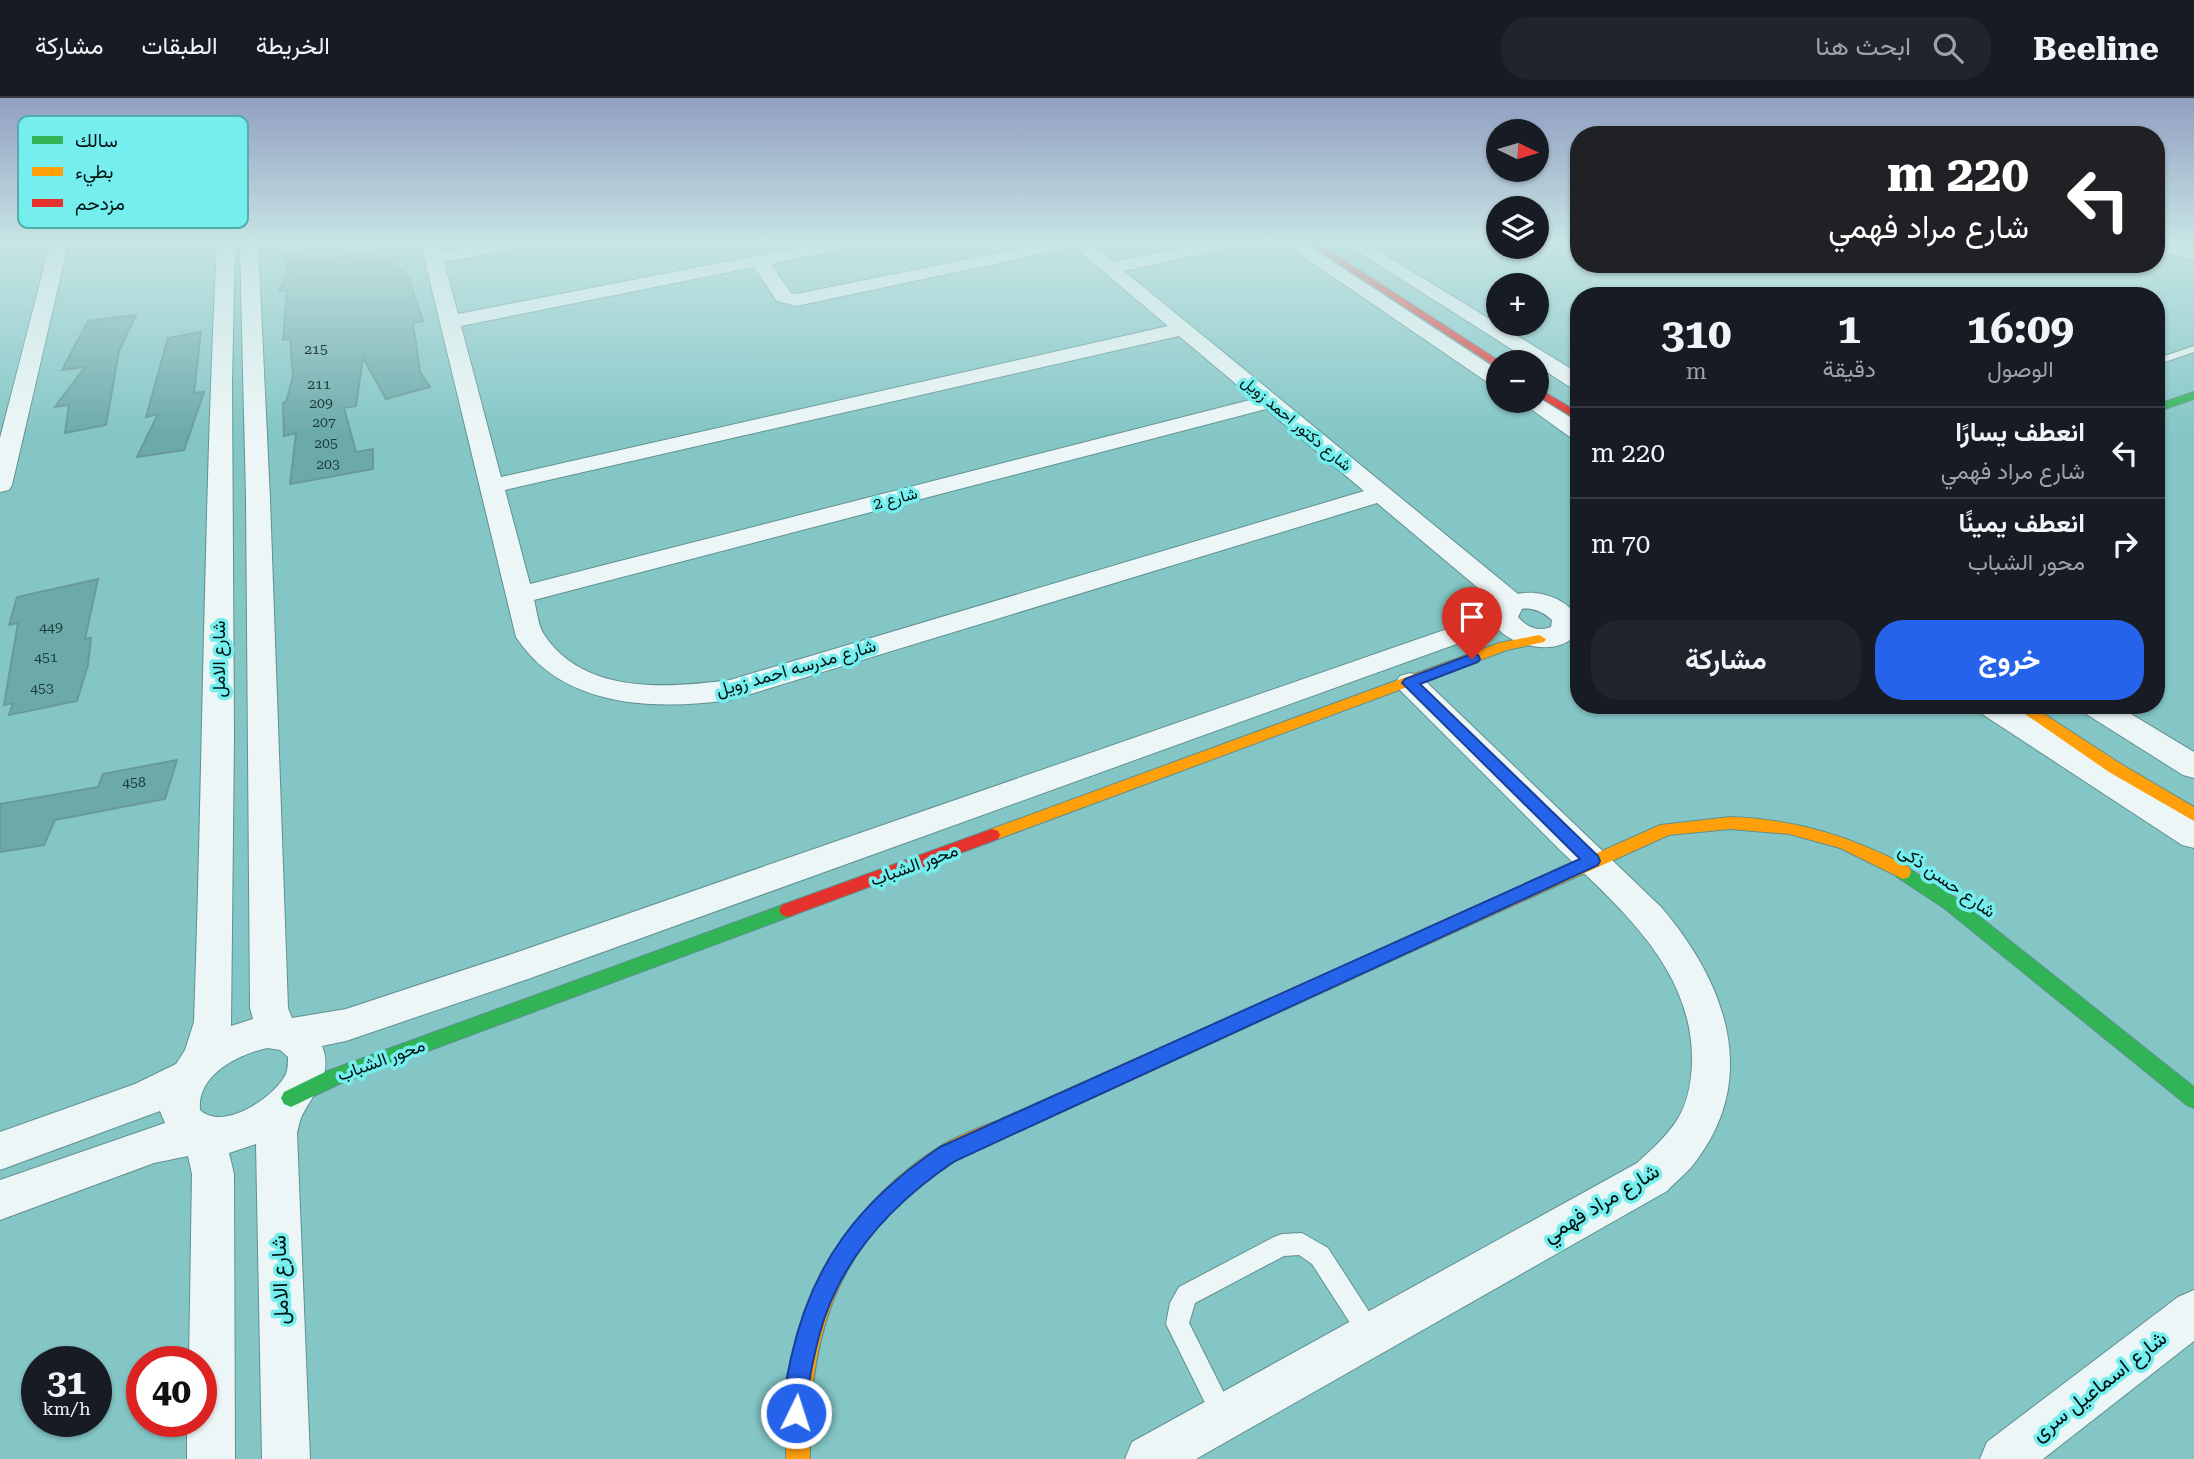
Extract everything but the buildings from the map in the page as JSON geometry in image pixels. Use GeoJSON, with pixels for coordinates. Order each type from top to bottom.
{"type":"FeatureCollection","features":[{"type":"Feature","properties":{"kind":"street"},"geometry":{"type":"LineString","coordinates":[[0,485],[43,308]]}},
{"type":"Feature","properties":{"kind":"street","name":"شارع الامل"},"geometry":{"type":"LineString","coordinates":[[192,1074],[203,1054],[213,1022],[219,722],[220,380],[223,308]]}},
{"type":"Feature","properties":{"kind":"street"},"geometry":{"type":"LineString","coordinates":[[0,1200],[154,1144],[203,1135],[218,1136],[246,1129],[289,1100],[301,1085],[308,1060],[300,1041],[274,1026],[270,1008],[251,308]]}},
{"type":"Feature","properties":{"kind":"street","name":"شارع مدرسه احمد زويل"},"geometry":{"type":"LineString","coordinates":[[446,308],[530,637],[543,655],[559,668],[606,689],[635,694],[699,695],[732,690],[1381,494]]}},
{"type":"Feature","properties":{"kind":"street"},"geometry":{"type":"LineString","coordinates":[[450,322],[522,308]]}},
{"type":"Feature","properties":{"kind":"street","name":"شارع دكتور احمد زويل"},"geometry":{"type":"LineString","coordinates":[[1157,308],[1518,606]]}},
{"type":"Feature","properties":{"kind":"street"},"geometry":{"type":"LineString","coordinates":[[1390,308],[1486,371]]}},
{"type":"Feature","properties":{"kind":"street"},"geometry":{"type":"LineString","coordinates":[[1410,308],[1486,357]]}},
{"type":"Feature","properties":{"kind":"street"},"geometry":{"type":"LineString","coordinates":[[1437,308],[1504,350]]}},
{"type":"Feature","properties":{"kind":"street"},"geometry":{"type":"LineString","coordinates":[[1458,308],[1570,377]]}},
{"type":"Feature","properties":{"kind":"street"},"geometry":{"type":"LineString","coordinates":[[491,485],[1183,329]]}},
{"type":"Feature","properties":{"kind":"street"},"geometry":{"type":"LineString","coordinates":[[1549,379],[1570,393]]}},
{"type":"Feature","properties":{"kind":"street"},"geometry":{"type":"LineString","coordinates":[[2165,406],[2194,395]]}},
{"type":"Feature","properties":{"kind":"street"},"geometry":{"type":"LineString","coordinates":[[1549,398],[1570,412]]}},
{"type":"Feature","properties":{"kind":"street","name":"شارع 2"},"geometry":{"type":"LineString","coordinates":[[520,595],[1270,401]]}},
{"type":"Feature","properties":{"kind":"street"},"geometry":{"type":"LineString","coordinates":[[1549,413],[1570,427]]}},
{"type":"Feature","properties":{"kind":"street","name":"محور الشباب"},"geometry":{"type":"LineString","coordinates":[[286,1034],[346,1025],[515,968],[1483,626],[1518,606],[1570,594]]}},
{"type":"Feature","properties":{"kind":"street"},"geometry":{"type":"LineString","coordinates":[[1570,623],[1558,610],[1518,606],[1511,628],[1523,635],[1539,639],[1553,638],[1570,626]]}},
{"type":"Feature","properties":{"kind":"street","name":"محور الشباب"},"geometry":{"type":"LineString","coordinates":[[289,1100],[332,1077],[1410,683],[1504,646],[1539,639]]}},
{"type":"Feature","properties":{"kind":"street","name":"شارع مراد فهمي"},"geometry":{"type":"LineString","coordinates":[[1149,1459],[1652,1177],[1679,1150],[1699,1120],[1710,1086],[1712,1051],[1706,1015],[1693,980],[1673,947],[1649,916],[1410,683]]}},
{"type":"Feature","properties":{"kind":"street"},"geometry":{"type":"LineString","coordinates":[[2003,714],[2194,836]]}},
{"type":"Feature","properties":{"kind":"street"},"geometry":{"type":"LineString","coordinates":[[2034,714],[2115,768],[2194,815]]}},
{"type":"Feature","properties":{"kind":"street"},"geometry":{"type":"LineString","coordinates":[[2108,714],[2194,766]]}},
{"type":"Feature","properties":{"kind":"street","name":"شارع حسن ذكى"},"geometry":{"type":"LineString","coordinates":[[798,1459],[795,1439],[797,1386],[807,1335],[825,1288],[849,1246],[878,1209],[911,1178],[947,1154],[1666,829],[1697,822],[1730,819],[1766,821],[1842,841],[1879,857],[1942,897],[2194,1099]]}},
{"type":"Feature","properties":{"kind":"street"},"geometry":{"type":"LineString","coordinates":[[0,1151],[147,1098],[192,1074],[213,1054],[236,1040],[259,1033],[286,1034]]}},
{"type":"Feature","properties":{"kind":"street"},"geometry":{"type":"LineString","coordinates":[[192,1074],[179,1106],[181,1119],[189,1128],[203,1135],[213,1174],[211,1459]]}},
{"type":"Feature","properties":{"kind":"street","name":"شارع الامل"},"geometry":{"type":"LineString","coordinates":[[286,1459],[276,1156],[277,1133],[289,1100]]}},
{"type":"Feature","properties":{"kind":"street","name":"شارع اسماعيل سرى"},"geometry":{"type":"LineString","coordinates":[[2004,1459],[2194,1313]]}},
{"type":"Feature","properties":{"kind":"lane"},"geometry":{"type":"LineString","coordinates":[[2165,359],[2194,349]]}},
{"type":"Feature","properties":{"kind":"lane"},"geometry":{"type":"LineString","coordinates":[[1224,1417],[1177,1324],[1181,1303],[1188,1295],[1282,1245],[1302,1244],[1320,1256],[1371,1335]]}},
{"type":"Feature","properties":{"kind":"traffic: fast"},"geometry":{"type":"LineString","coordinates":[[2165,406],[2194,395]]}},
{"type":"Feature","properties":{"kind":"traffic: fast"},"geometry":{"type":"LineString","coordinates":[[1903,872],[1950,903],[2194,1099]]}},
{"type":"Feature","properties":{"kind":"traffic: fast"},"geometry":{"type":"LineString","coordinates":[[291,1098],[332,1078],[788,910]]}},
{"type":"Feature","properties":{"kind":"traffic: fast"},"geometry":{"type":"LineString","coordinates":[[1008,1126],[1411,944]]}},
{"type":"Feature","properties":{"kind":"traffic: slow"},"geometry":{"type":"LineString","coordinates":[[992,835],[1504,646],[1539,639]]}},
{"type":"Feature","properties":{"kind":"traffic: slow"},"geometry":{"type":"LineString","coordinates":[[2033,714],[2194,815]]}},
{"type":"Feature","properties":{"kind":"traffic: slow"},"geometry":{"type":"LineString","coordinates":[[1411,944],[1666,829],[1730,823],[1789,828],[1846,844],[1903,872]]}},
{"type":"Feature","properties":{"kind":"traffic: slow"},"geometry":{"type":"LineString","coordinates":[[798,1459],[797,1413],[802,1368],[812,1326],[828,1286],[849,1248],[875,1214],[907,1182],[952,1151],[1008,1126]]}},
{"type":"Feature","properties":{"kind":"traffic: jam"},"geometry":{"type":"LineString","coordinates":[[1410,308],[1486,357]]}},
{"type":"Feature","properties":{"kind":"traffic: jam"},"geometry":{"type":"LineString","coordinates":[[1549,398],[1570,412]]}},
{"type":"Feature","properties":{"kind":"traffic: jam"},"geometry":{"type":"LineString","coordinates":[[788,910],[992,835]]}},
{"type":"Feature","properties":{"kind":"route"},"geometry":{"type":"LineString","coordinates":[[796,1413],[797,1386],[807,1335],[825,1288],[849,1246],[878,1209],[911,1178],[947,1154],[1592,861],[1410,683],[1472,659]]}}]}
